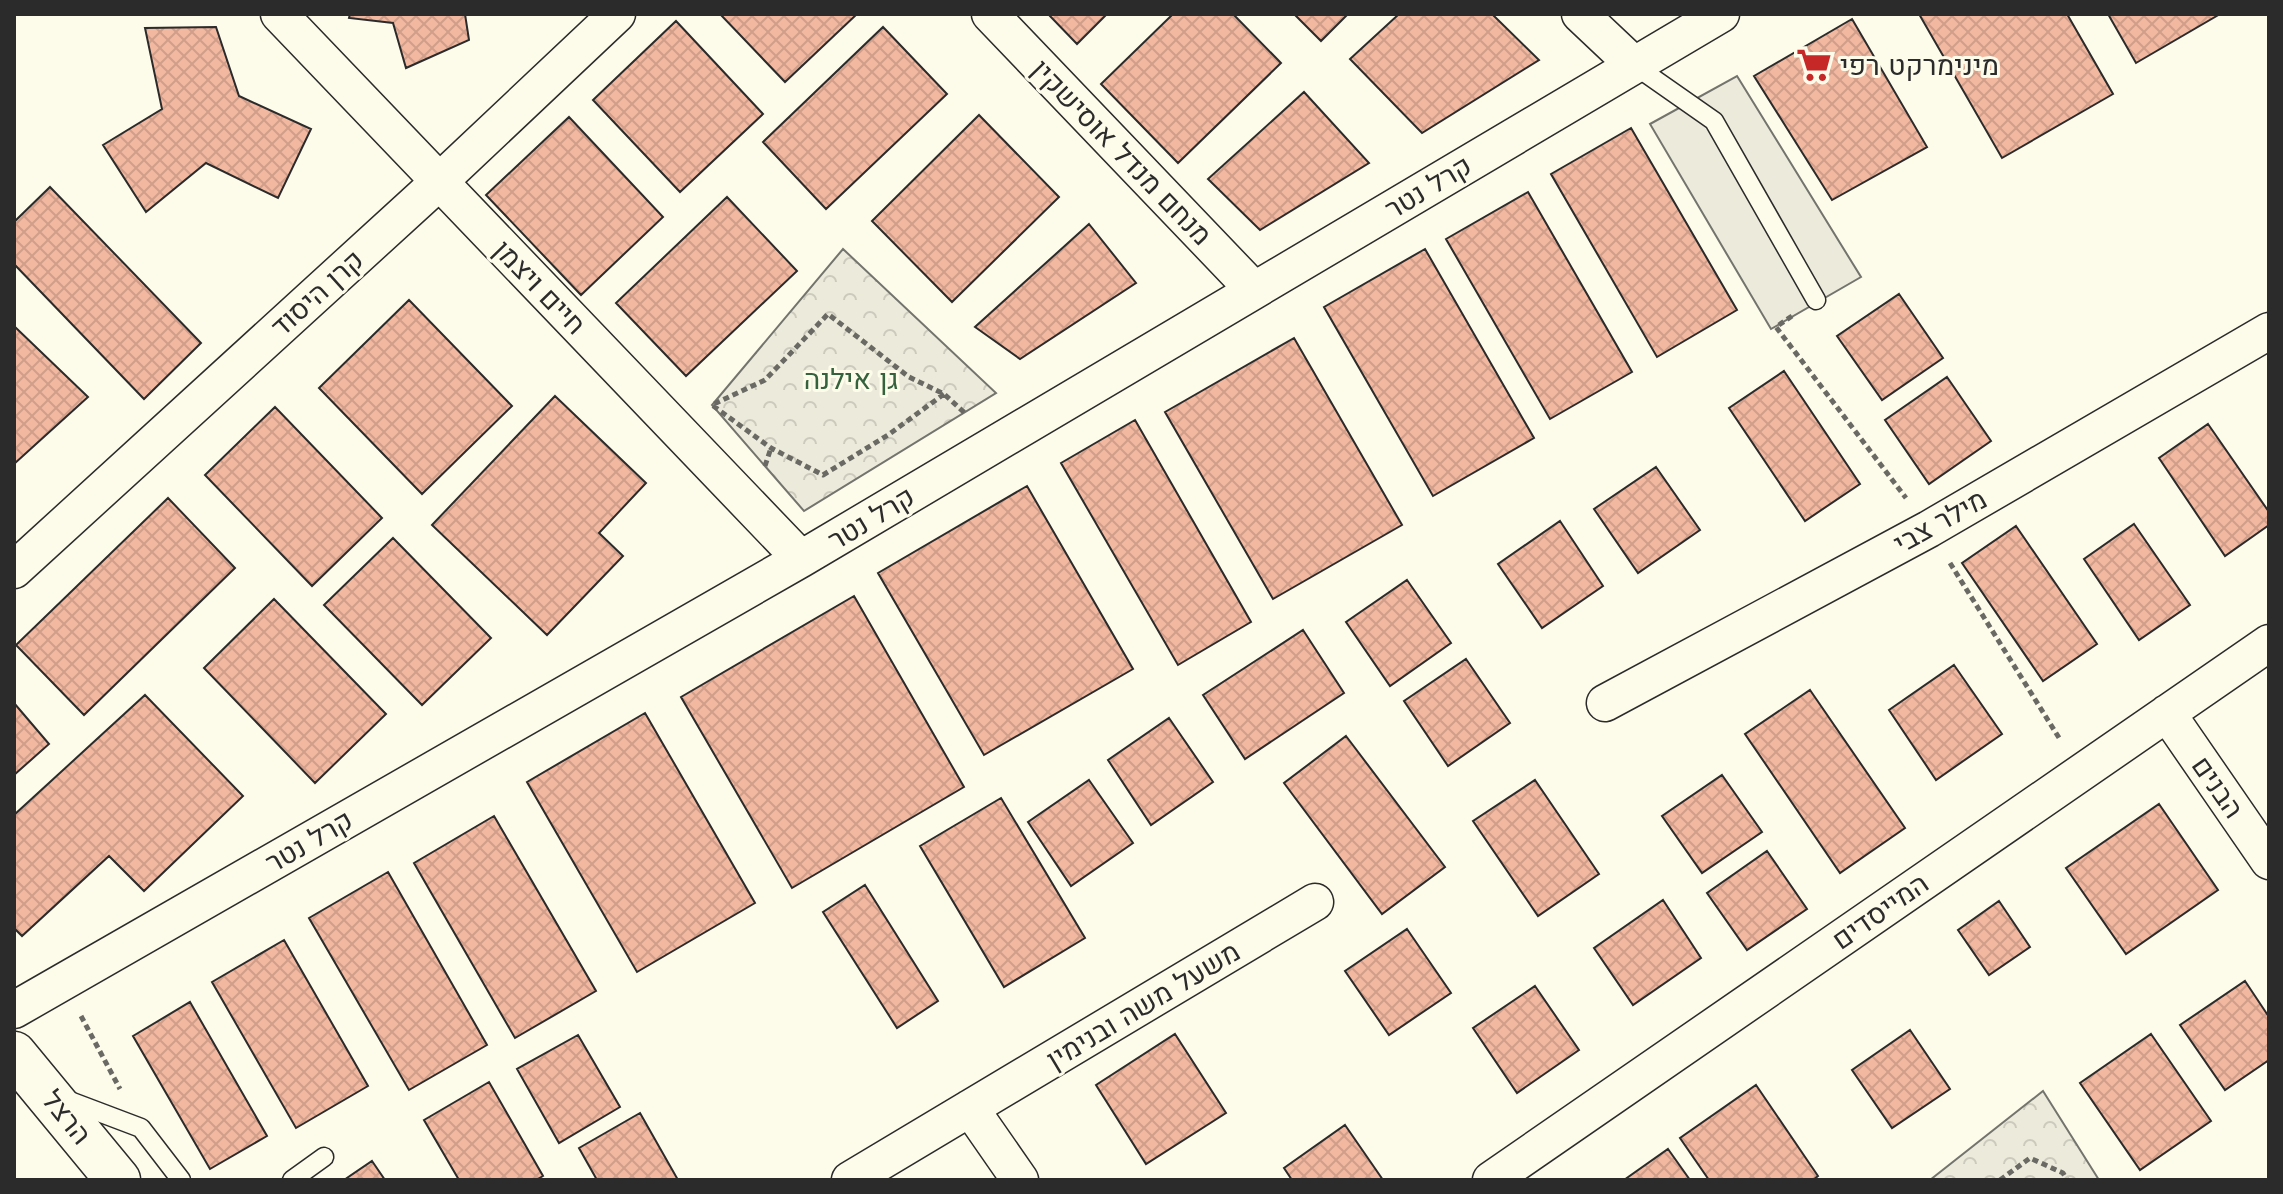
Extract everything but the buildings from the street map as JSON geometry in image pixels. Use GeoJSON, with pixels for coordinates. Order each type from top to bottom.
{"type":"FeatureCollection","features":[{"type":"Feature","properties":{"kind":"main road","name":"הרצל"},"geometry":{"type":"LineString","coordinates":[[14,1054],[118,1180]]}},
{"type":"Feature","properties":{"kind":"street","name":"חיים ויצמן"},"geometry":{"type":"LineString","coordinates":[[279,14],[801,559]]}},
{"type":"Feature","properties":{"kind":"street","name":"קרן היסוד"},"geometry":{"type":"LineString","coordinates":[[14,570],[440,181],[617,14]]}},
{"type":"Feature","properties":{"kind":"street","name":"מנחם מנדל אוסישקין"},"geometry":{"type":"LineString","coordinates":[[990,14],[1254,290]]}},
{"type":"Feature","properties":{"kind":"street"},"geometry":{"type":"LineString","coordinates":[[1580,14],[1634,65]]}},
{"type":"Feature","properties":{"kind":"street","name":"קרל נטר"},"geometry":{"type":"LineString","coordinates":[[14,1010],[801,559],[1721,14]]}},
{"type":"Feature","properties":{"kind":"street","name":"מילר צבי"},"geometry":{"type":"LineString","coordinates":[[1605,703],[1929,529],[2269,331]]}},
{"type":"Feature","properties":{"kind":"street","name":"המייסדים"},"geometry":{"type":"LineString","coordinates":[[1491,1180],[2269,643]]}},
{"type":"Feature","properties":{"kind":"street","name":"הבנים"},"geometry":{"type":"LineString","coordinates":[[2167,713],[2269,861]]}},
{"type":"Feature","properties":{"kind":"street","name":"משעל משה ובנימין"},"geometry":{"type":"LineString","coordinates":[[850,1180],[1315,902]]}},
{"type":"Feature","properties":{"kind":"street"},"geometry":{"type":"LineString","coordinates":[[970,1108],[1020,1180]]}},
{"type":"Feature","properties":{"kind":"lane"},"geometry":{"type":"LineString","coordinates":[[1634,65],[1714,121],[1816,300]]}},
{"type":"Feature","properties":{"kind":"lane"},"geometry":{"type":"LineString","coordinates":[[48,1093],[141,1128],[181,1180]]}},
{"type":"Feature","properties":{"kind":"lane"},"geometry":{"type":"LineString","coordinates":[[292,1180],[324,1157]]}},
{"type":"Feature","properties":{"kind":"path"},"geometry":{"type":"LineString","coordinates":[[944,394],[888,435],[823,475],[771,448],[712,405],[765,380],[828,314],[909,377],[944,394],[997,443]]}},
{"type":"Feature","properties":{"kind":"path"},"geometry":{"type":"LineString","coordinates":[[63,983],[141,1128]]}},
{"type":"Feature","properties":{"kind":"path"},"geometry":{"type":"LineString","coordinates":[[2000,1180],[2030,1158],[2063,1173],[2067,1180]]}},
{"type":"Feature","properties":{"kind":"green space","name":"גן אילנה"},"geometry":{"type":"Polygon","coordinates":[[[843,249],[996,393],[804,511],[712,405],[843,249]]]}},
{"type":"Feature","properties":{"kind":"green space"},"geometry":{"type":"Polygon","coordinates":[[[2043,1091],[2099,1180],[1930,1180],[2043,1091]]]}},
{"type":"Feature","properties":{"kind":"shaded area"},"geometry":{"type":"Polygon","coordinates":[[[1737,76],[1861,277],[1771,329],[1650,124],[1737,76]]]}},
{"type":"Feature","properties":{"kind":"place","name":"מינימרקט רפי"},"geometry":{"type":"Point","coordinates":[1814,65]}}]}
